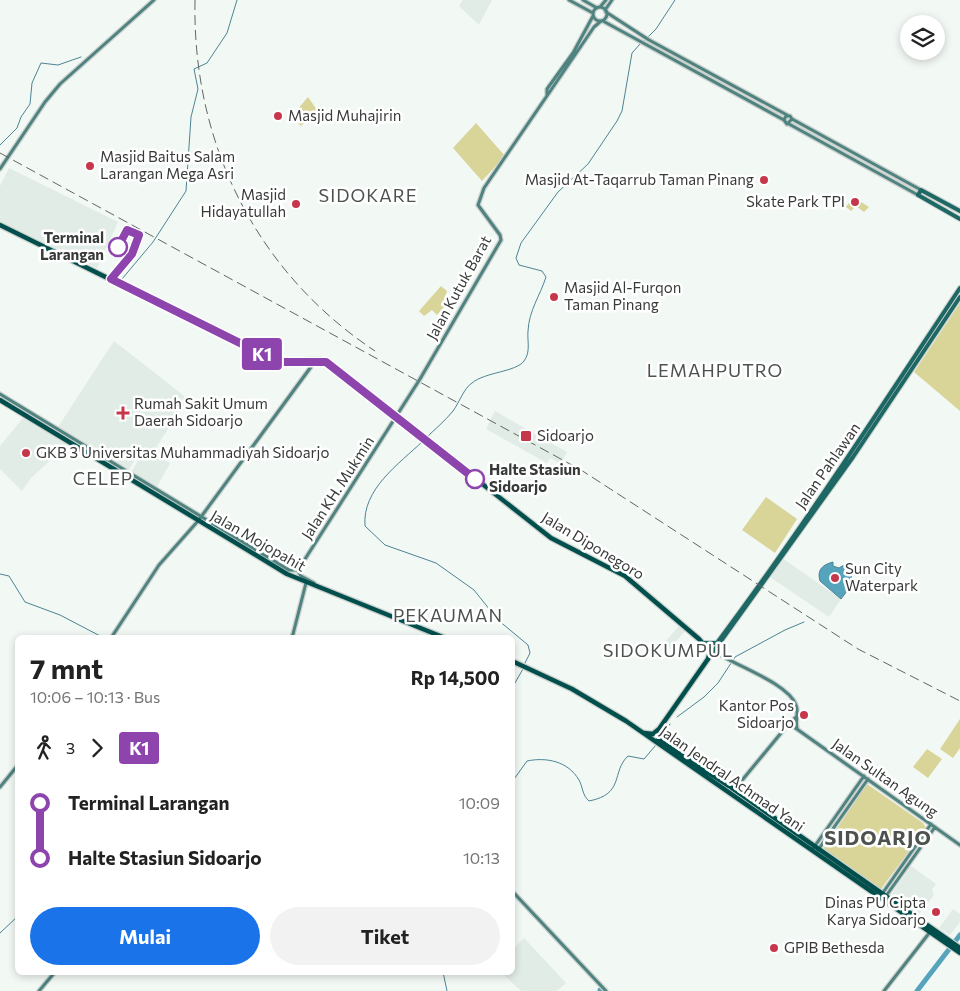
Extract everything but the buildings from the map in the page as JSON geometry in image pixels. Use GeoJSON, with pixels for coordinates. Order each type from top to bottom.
{"type":"FeatureCollection","features":[{"type":"Feature","properties":{"kind":"highway"},"geometry":{"type":"LineString","coordinates":[[0,225],[272,359],[284,363],[316,360]]}},
{"type":"Feature","properties":{"kind":"highway","name":"Jalan Diponegoro"},"geometry":{"type":"LineString","coordinates":[[316,360],[332,365],[551,538],[625,576],[704,643]]}},
{"type":"Feature","properties":{"kind":"highway"},"geometry":{"type":"LineString","coordinates":[[0,400],[19,408],[199,519]]}},
{"type":"Feature","properties":{"kind":"highway","name":"Jalan Mojopahit"},"geometry":{"type":"LineString","coordinates":[[199,519],[306,583],[438,635]]}},
{"type":"Feature","properties":{"kind":"highway"},"geometry":{"type":"LineString","coordinates":[[644,733],[652,734],[659,731],[708,658],[710,652],[704,643]]}},
{"type":"Feature","properties":{"kind":"highway","name":"Jalan Jendral Achmad Yani"},"geometry":{"type":"LineString","coordinates":[[515,662],[583,694],[816,849]]}},
{"type":"Feature","properties":{"kind":"highway","name":"Jalan Jendral Achmad Yani"},"geometry":{"type":"LineString","coordinates":[[659,731],[659,743],[734,790],[954,945]]}},
{"type":"Feature","properties":{"kind":"highway","name":"Jalan Jendral Achmad Yani"},"geometry":{"type":"LineString","coordinates":[[883,896],[930,932],[954,945]]}},
{"type":"Feature","properties":{"kind":"highway"},"geometry":{"type":"LineString","coordinates":[[954,945],[960,953]]}},
{"type":"Feature","properties":{"kind":"main road"},"geometry":{"type":"LineString","coordinates":[[0,169],[60,84],[154,0]]}},
{"type":"Feature","properties":{"kind":"main road"},"geometry":{"type":"LineString","coordinates":[[569,0],[593,14],[596,20],[639,37]]}},
{"type":"Feature","properties":{"kind":"main road"},"geometry":{"type":"LineString","coordinates":[[583,0],[606,11],[647,42],[787,115],[960,211]]}},
{"type":"Feature","properties":{"kind":"main road"},"geometry":{"type":"LineString","coordinates":[[593,14],[606,0]]}},
{"type":"Feature","properties":{"kind":"main road"},"geometry":{"type":"LineString","coordinates":[[602,21],[606,17],[606,11],[612,0]]}},
{"type":"Feature","properties":{"kind":"main road","name":"Jalan Kutuk Barat"},"geometry":{"type":"LineString","coordinates":[[547,96],[547,89],[573,53],[593,14]]}},
{"type":"Feature","properties":{"kind":"main road","name":"Jalan Kutuk Barat"},"geometry":{"type":"LineString","coordinates":[[397,417],[501,240],[500,235],[480,208],[478,202],[484,188],[547,96],[566,72],[594,27],[602,21]]}},
{"type":"Feature","properties":{"kind":"main road"},"geometry":{"type":"LineString","coordinates":[[674,56],[789,124],[960,219]]}},
{"type":"Feature","properties":{"kind":"main road"},"geometry":{"type":"LineString","coordinates":[[784,120],[787,115]]}},
{"type":"Feature","properties":{"kind":"main road"},"geometry":{"type":"LineString","coordinates":[[789,124],[792,119]]}},
{"type":"Feature","properties":{"kind":"main road"},"geometry":{"type":"LineString","coordinates":[[833,148],[837,142]]}},
{"type":"Feature","properties":{"kind":"main road"},"geometry":{"type":"LineString","coordinates":[[918,195],[921,190]]}},
{"type":"Feature","properties":{"kind":"main road","name":"Jalan Pahlawan"},"geometry":{"type":"LineString","coordinates":[[708,658],[715,652],[852,455],[960,288]]}},
{"type":"Feature","properties":{"kind":"main road","name":"Jalan Pahlawan"},"geometry":{"type":"LineString","coordinates":[[855,450],[960,297]]}},
{"type":"Feature","properties":{"kind":"main road"},"geometry":{"type":"LineString","coordinates":[[112,635],[159,565],[199,519],[316,360]]}},
{"type":"Feature","properties":{"kind":"main road"},"geometry":{"type":"LineString","coordinates":[[0,394],[19,408]]}},
{"type":"Feature","properties":{"kind":"main road","name":"Jalan KH. Mukmin"},"geometry":{"type":"LineString","coordinates":[[298,570],[397,417]]}},
{"type":"Feature","properties":{"kind":"main road","name":"Jalan Pahlawan"},"geometry":{"type":"LineString","coordinates":[[718,640],[852,455]]}},
{"type":"Feature","properties":{"kind":"main road","name":"Jalan Mojopahit"},"geometry":{"type":"LineString","coordinates":[[199,519],[289,570],[298,570],[300,576],[327,590]]}},
{"type":"Feature","properties":{"kind":"main road"},"geometry":{"type":"LineString","coordinates":[[293,635],[306,583]]}},
{"type":"Feature","properties":{"kind":"main road"},"geometry":{"type":"LineString","coordinates":[[704,643],[714,644],[718,640]]}},
{"type":"Feature","properties":{"kind":"main road"},"geometry":{"type":"LineString","coordinates":[[718,640],[715,652],[762,677],[786,693],[796,704],[798,728],[786,727]]}},
{"type":"Feature","properties":{"kind":"main road"},"geometry":{"type":"LineString","coordinates":[[734,790],[797,716]]}},
{"type":"Feature","properties":{"kind":"main road","name":"Jalan Sultan Agung"},"geometry":{"type":"LineString","coordinates":[[798,728],[960,845]]}},
{"type":"Feature","properties":{"kind":"main road"},"geometry":{"type":"LineString","coordinates":[[0,787],[15,769]]}},
{"type":"Feature","properties":{"kind":"main road"},"geometry":{"type":"LineString","coordinates":[[816,849],[864,776]]}},
{"type":"Feature","properties":{"kind":"main road"},"geometry":{"type":"LineString","coordinates":[[816,849],[868,779]]}},
{"type":"Feature","properties":{"kind":"main road"},"geometry":{"type":"LineString","coordinates":[[883,896],[931,824]]}},
{"type":"Feature","properties":{"kind":"main road"},"geometry":{"type":"LineString","coordinates":[[883,896],[935,827]]}},
{"type":"Feature","properties":{"kind":"main road"},"geometry":{"type":"LineString","coordinates":[[515,893],[606,991]]}},
{"type":"Feature","properties":{"kind":"main road"},"geometry":{"type":"LineString","coordinates":[[884,991],[930,932]]}},
{"type":"Feature","properties":{"kind":"main road"},"geometry":{"type":"LineString","coordinates":[[39,991],[52,975]]}},
{"type":"Feature","properties":{"kind":"shaded area"},"geometry":{"type":"Polygon","coordinates":[[[463,0],[492,0],[479,25],[459,6],[463,0]]]}},
{"type":"Feature","properties":{"kind":"shaded area"},"geometry":{"type":"Polygon","coordinates":[[[308,97],[317,110],[301,126],[296,121],[302,115],[297,110],[308,97]]]}},
{"type":"Feature","properties":{"kind":"shaded area"},"geometry":{"type":"Polygon","coordinates":[[[476,123],[505,156],[482,181],[453,148],[476,123]]]}},
{"type":"Feature","properties":{"kind":"shaded area"},"geometry":{"type":"Polygon","coordinates":[[[9,168],[118,222],[97,268],[0,221],[0,186],[9,168]]]}},
{"type":"Feature","properties":{"kind":"shaded area","name":"Skate Park TPI"},"geometry":{"type":"Polygon","coordinates":[[[853,197],[869,207],[864,212],[856,206],[851,211],[846,207],[853,197]]]}},
{"type":"Feature","properties":{"kind":"shaded area"},"geometry":{"type":"Polygon","coordinates":[[[441,286],[447,291],[443,303],[445,306],[437,315],[432,310],[424,316],[419,311],[441,286]]]}},
{"type":"Feature","properties":{"kind":"shaded area"},"geometry":{"type":"Polygon","coordinates":[[[960,303],[960,411],[914,372],[960,303]]]}},
{"type":"Feature","properties":{"kind":"shaded area","name":"Rumah Sakit Umum Daerah Sidoarjo"},"geometry":{"type":"Polygon","coordinates":[[[114,341],[188,399],[153,452],[170,463],[157,487],[132,471],[141,455],[139,454],[129,469],[58,427],[114,341]]]}},
{"type":"Feature","properties":{"kind":"shaded area"},"geometry":{"type":"Polygon","coordinates":[[[495,411],[567,452],[561,464],[550,458],[547,463],[486,429],[495,411]]]}},
{"type":"Feature","properties":{"kind":"shaded area"},"geometry":{"type":"Polygon","coordinates":[[[23,418],[68,444],[31,478],[22,491],[0,469],[0,446],[23,418]]]}},
{"type":"Feature","properties":{"kind":"shaded area"},"geometry":{"type":"Polygon","coordinates":[[[766,497],[797,519],[775,553],[742,530],[766,497]]]}},
{"type":"Feature","properties":{"kind":"shaded area"},"geometry":{"type":"Polygon","coordinates":[[[782,558],[841,599],[829,617],[770,577],[782,558]]]}},
{"type":"Feature","properties":{"kind":"shaded area"},"geometry":{"type":"Polygon","coordinates":[[[679,626],[685,631],[670,648],[665,642],[679,626]]]}},
{"type":"Feature","properties":{"kind":"shaded area"},"geometry":{"type":"Polygon","coordinates":[[[960,719],[960,748],[953,758],[940,749],[960,719]]]}},
{"type":"Feature","properties":{"kind":"shaded area"},"geometry":{"type":"Polygon","coordinates":[[[927,749],[942,759],[928,778],[913,767],[927,749]]]}},
{"type":"Feature","properties":{"kind":"shaded area"},"geometry":{"type":"Polygon","coordinates":[[[867,784],[923,823],[926,828],[881,889],[823,849],[867,784]]]}},
{"type":"Feature","properties":{"kind":"shaded area"},"geometry":{"type":"Polygon","coordinates":[[[911,866],[936,884],[932,889],[934,895],[919,914],[891,895],[911,866]]]}},
{"type":"Feature","properties":{"kind":"shaded area"},"geometry":{"type":"Polygon","coordinates":[[[953,909],[960,914],[960,922],[950,935],[939,928],[953,909]]]}},
{"type":"Feature","properties":{"kind":"shaded area"},"geometry":{"type":"Polygon","coordinates":[[[524,938],[566,983],[557,991],[521,991],[504,975],[515,975],[515,947],[524,938]]]}},
{"type":"Feature","properties":{"kind":"water","name":"Sun City Waterpark"},"geometry":{"type":"Polygon","coordinates":[[[833,562],[833,566],[839,568],[844,565],[849,568],[853,583],[841,599],[820,581],[819,577],[821,569],[833,562]]]}},
{"type":"Feature","properties":{"kind":"waterway"},"geometry":{"type":"LineString","coordinates":[[122,279],[153,242],[186,191],[191,117],[198,89],[194,69],[207,63],[227,33],[237,0]]}},
{"type":"Feature","properties":{"kind":"waterway"},"geometry":{"type":"LineString","coordinates":[[644,41],[656,29],[675,0]]}},
{"type":"Feature","properties":{"kind":"waterway"},"geometry":{"type":"LineString","coordinates":[[426,438],[453,411],[469,385],[484,376],[514,368],[524,361],[528,350],[530,316],[546,277],[542,271],[519,265],[516,258],[521,243],[558,192],[588,164],[617,121],[622,111],[632,53],[641,43]]}},
{"type":"Feature","properties":{"kind":"waterway"},"geometry":{"type":"LineString","coordinates":[[0,145],[17,128],[21,117],[30,104],[32,83],[41,63],[58,65],[81,57]]}},
{"type":"Feature","properties":{"kind":"waterway"},"geometry":{"type":"LineString","coordinates":[[423,441],[393,468],[376,489],[369,500],[365,526],[385,545],[436,563],[474,590],[498,620],[528,645],[530,653],[524,665]]}},
{"type":"Feature","properties":{"kind":"waterway"},"geometry":{"type":"LineString","coordinates":[[0,574],[9,576],[25,602],[60,615],[98,635]]}},
{"type":"Feature","properties":{"kind":"waterway"},"geometry":{"type":"LineString","coordinates":[[677,717],[704,697],[718,683],[735,657],[804,622]]}},
{"type":"Feature","properties":{"kind":"waterway"},"geometry":{"type":"LineString","coordinates":[[515,683],[523,669]]}},
{"type":"Feature","properties":{"kind":"waterway"},"geometry":{"type":"LineString","coordinates":[[661,738],[670,724]]}},
{"type":"Feature","properties":{"kind":"waterway"},"geometry":{"type":"LineString","coordinates":[[515,778],[527,761],[549,760],[556,762],[569,768],[580,783],[589,801],[600,798],[613,788],[623,762],[628,756],[644,759],[656,745]]}},
{"type":"Feature","properties":{"kind":"waterway"},"geometry":{"type":"LineString","coordinates":[[0,933],[15,919]]}},
{"type":"Feature","properties":{"kind":"waterway"},"geometry":{"type":"LineString","coordinates":[[917,991],[960,935]]}},
{"type":"Feature","properties":{"kind":"waterway"},"geometry":{"type":"LineString","coordinates":[[444,975],[447,991]]}},
{"type":"Feature","properties":{"kind":"railway"},"geometry":{"type":"LineString","coordinates":[[195,0],[197,53],[205,104],[219,153],[239,200],[265,243],[296,283],[333,319],[375,351]]}},
{"type":"Feature","properties":{"kind":"railway"},"geometry":{"type":"LineString","coordinates":[[0,153],[581,470],[858,649],[960,701]]}},
{"type":"Feature","properties":{"kind":"bus line","name":"K1"},"geometry":{"type":"LineString","coordinates":[[118,247],[127,230],[139,235],[140,238],[132,254],[111,279],[278,362],[322,360],[332,365],[475,479]]}},
{"type":"Feature","properties":{"kind":"place","name":"Masjid Muhajirin"},"geometry":{"type":"Point","coordinates":[278,116]}},
{"type":"Feature","properties":{"kind":"place","name":"Masjid Baitus Salam Larangan Mega Asri"},"geometry":{"type":"Point","coordinates":[90,166]}},
{"type":"Feature","properties":{"kind":"place","name":"Masjid At-Taqarrub Taman Pinang"},"geometry":{"type":"Point","coordinates":[764,180]}},
{"type":"Feature","properties":{"kind":"place","name":"Skate Park TPI"},"geometry":{"type":"Point","coordinates":[855,202]}},
{"type":"Feature","properties":{"kind":"place","name":"Masjid Hidayatullah"},"geometry":{"type":"Point","coordinates":[296,204]}},
{"type":"Feature","properties":{"kind":"place","name":"Terminal Larangan"},"geometry":{"type":"Point","coordinates":[118,247]}},
{"type":"Feature","properties":{"kind":"place","name":"Masjid Al-Furqon Taman Pinang"},"geometry":{"type":"Point","coordinates":[554,297]}},
{"type":"Feature","properties":{"kind":"place","name":"Rumah Sakit Umum Daerah Sidoarjo"},"geometry":{"type":"Point","coordinates":[123,413]}},
{"type":"Feature","properties":{"kind":"place","name":"Sidoarjo"},"geometry":{"type":"Point","coordinates":[526,436]}},
{"type":"Feature","properties":{"kind":"place","name":"GKB 3 Universitas Muhammadiyah Sidoarjo"},"geometry":{"type":"Point","coordinates":[26,453]}},
{"type":"Feature","properties":{"kind":"place","name":"Halte Stasiun Sidoarjo"},"geometry":{"type":"Point","coordinates":[475,479]}},
{"type":"Feature","properties":{"kind":"place","name":"Sun City Waterpark"},"geometry":{"type":"Point","coordinates":[835,578]}},
{"type":"Feature","properties":{"kind":"place","name":"Kantor Pos Sidoarjo"},"geometry":{"type":"Point","coordinates":[804,715]}},
{"type":"Feature","properties":{"kind":"place","name":"Dinas PU Cipta Karya Sidoarjo"},"geometry":{"type":"Point","coordinates":[936,912]}},
{"type":"Feature","properties":{"kind":"place","name":"GPIB Bethesda"},"geometry":{"type":"Point","coordinates":[774,948]}},
{"type":"Feature","properties":{"kind":"district","name":"SIDOKARE"},"geometry":{"type":"Point","coordinates":[368,196]}},
{"type":"Feature","properties":{"kind":"district","name":"LEMAHPUTRO"},"geometry":{"type":"Point","coordinates":[715,371]}},
{"type":"Feature","properties":{"kind":"district","name":"CELEP"},"geometry":{"type":"Point","coordinates":[103,479]}},
{"type":"Feature","properties":{"kind":"district","name":"PEKAUMAN"},"geometry":{"type":"Point","coordinates":[448,616]}},
{"type":"Feature","properties":{"kind":"district","name":"SIDOKUMPUL"},"geometry":{"type":"Point","coordinates":[668,651]}},
{"type":"Feature","properties":{"kind":"district","name":"SIDOARJO"},"geometry":{"type":"Point","coordinates":[878,838]}}]}
